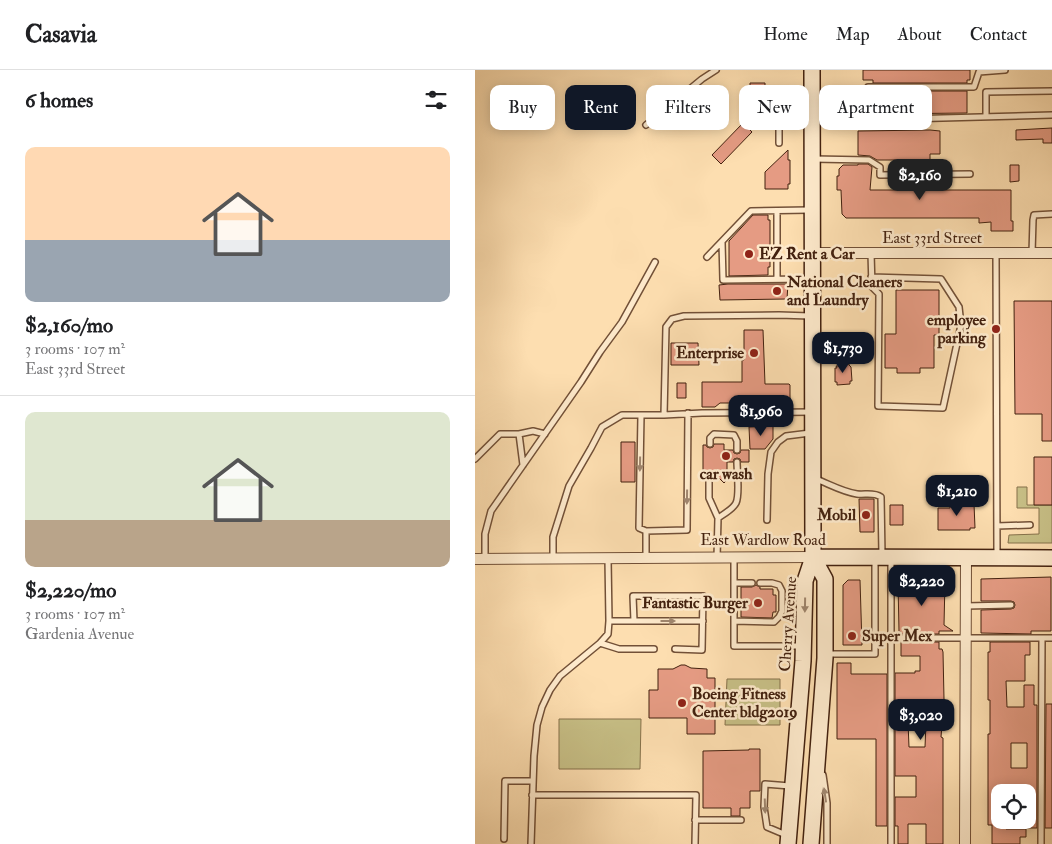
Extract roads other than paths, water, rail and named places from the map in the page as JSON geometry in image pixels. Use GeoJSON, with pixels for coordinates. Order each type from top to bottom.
{"type":"FeatureCollection","features":[{"type":"Feature","properties":{"kind":"main road","name":"Cherry Avenue"},"geometry":{"type":"LineString","coordinates":[[789,840],[804,646],[805,581],[813,558],[812,70]]}},
{"type":"Feature","properties":{"kind":"main road","name":"Cherry Avenue"},"geometry":{"type":"LineString","coordinates":[[811,844],[825,654],[825,579],[813,558]]}},
{"type":"Feature","properties":{"kind":"main road","name":"East Wardlow Road"},"geometry":{"type":"LineString","coordinates":[[813,558],[1052,558]]}},
{"type":"Feature","properties":{"kind":"street","name":"East 33rd Street"},"geometry":{"type":"LineString","coordinates":[[813,254],[1052,253]]}},
{"type":"Feature","properties":{"kind":"street","name":"East Wardlow Road"},"geometry":{"type":"LineString","coordinates":[[480,559],[813,558]]}},
{"type":"Feature","properties":{"kind":"street"},"geometry":{"type":"LineString","coordinates":[[965,844],[966,558]]}},
{"type":"Feature","properties":{"kind":"lane"},"geometry":{"type":"LineString","coordinates":[[696,85],[716,70]]}},
{"type":"Feature","properties":{"kind":"lane"},"geometry":{"type":"LineString","coordinates":[[932,87],[974,87],[979,72],[1005,70]]}},
{"type":"Feature","properties":{"kind":"lane"},"geometry":{"type":"LineString","coordinates":[[986,116],[986,92],[1052,91]]}},
{"type":"Feature","properties":{"kind":"lane"},"geometry":{"type":"LineString","coordinates":[[779,143],[779,101],[819,100]]}},
{"type":"Feature","properties":{"kind":"lane"},"geometry":{"type":"LineString","coordinates":[[932,118],[1052,115]]}},
{"type":"Feature","properties":{"kind":"lane"},"geometry":{"type":"LineString","coordinates":[[812,159],[869,160],[880,167],[880,175],[970,174]]}},
{"type":"Feature","properties":{"kind":"lane"},"geometry":{"type":"LineString","coordinates":[[707,257],[751,211],[813,210]]}},
{"type":"Feature","properties":{"kind":"lane"},"geometry":{"type":"LineString","coordinates":[[777,211],[777,279]]}},
{"type":"Feature","properties":{"kind":"lane"},"geometry":{"type":"LineString","coordinates":[[1032,253],[1034,215],[1052,214]]}},
{"type":"Feature","properties":{"kind":"lane"},"geometry":{"type":"LineString","coordinates":[[722,242],[723,280],[813,279]]}},
{"type":"Feature","properties":{"kind":"lane"},"geometry":{"type":"LineString","coordinates":[[871,253],[871,277],[872,287],[879,294],[878,406],[943,408],[961,325],[959,307],[941,280],[871,277]]}},
{"type":"Feature","properties":{"kind":"lane"},"geometry":{"type":"LineString","coordinates":[[996,253],[997,558]]}},
{"type":"Feature","properties":{"kind":"lane"},"geometry":{"type":"LineString","coordinates":[[480,559],[491,511],[622,322],[655,262]]}},
{"type":"Feature","properties":{"kind":"lane"},"geometry":{"type":"LineString","coordinates":[[664,415],[665,327],[672,319],[684,316],[813,316]]}},
{"type":"Feature","properties":{"kind":"lane"},"geometry":{"type":"LineString","coordinates":[[553,559],[553,537],[569,486],[602,427],[622,415],[813,412]]}},
{"type":"Feature","properties":{"kind":"lane"},"geometry":{"type":"LineString","coordinates":[[641,415],[639,528],[646,531],[687,530],[688,413]]}},
{"type":"Feature","properties":{"kind":"lane"},"geometry":{"type":"LineString","coordinates":[[475,459],[500,434],[519,434],[533,431],[545,434]]}},
{"type":"Feature","properties":{"kind":"lane"},"geometry":{"type":"LineString","coordinates":[[767,520],[768,474],[771,452],[778,442],[786,436],[813,432]]}},
{"type":"Feature","properties":{"kind":"lane"},"geometry":{"type":"LineString","coordinates":[[519,434],[523,466]]}},
{"type":"Feature","properties":{"kind":"lane"},"geometry":{"type":"LineString","coordinates":[[710,444],[710,438],[714,434],[734,435],[737,441],[737,450]]}},
{"type":"Feature","properties":{"kind":"lane"},"geometry":{"type":"LineString","coordinates":[[718,518],[736,504],[737,462]]}},
{"type":"Feature","properties":{"kind":"lane"},"geometry":{"type":"LineString","coordinates":[[709,477],[709,498],[718,518],[717,558]]}},
{"type":"Feature","properties":{"kind":"lane"},"geometry":{"type":"LineString","coordinates":[[813,478],[857,494],[881,497],[883,557],[891,638],[891,844]]}},
{"type":"Feature","properties":{"kind":"lane"},"geometry":{"type":"LineString","coordinates":[[997,526],[1030,525]]}},
{"type":"Feature","properties":{"kind":"lane"},"geometry":{"type":"LineString","coordinates":[[646,531],[646,558]]}},
{"type":"Feature","properties":{"kind":"lane"},"geometry":{"type":"LineString","coordinates":[[825,654],[875,654],[883,557]]}},
{"type":"Feature","properties":{"kind":"lane"},"geometry":{"type":"LineString","coordinates":[[734,558],[734,646],[804,646]]}},
{"type":"Feature","properties":{"kind":"lane"},"geometry":{"type":"LineString","coordinates":[[531,844],[537,725],[549,690],[561,676],[608,634],[608,559]]}},
{"type":"Feature","properties":{"kind":"lane"},"geometry":{"type":"LineString","coordinates":[[734,583],[752,583]]}},
{"type":"Feature","properties":{"kind":"lane"},"geometry":{"type":"LineString","coordinates":[[734,621],[774,622],[779,617],[782,611],[782,591],[779,585],[760,583]]}},
{"type":"Feature","properties":{"kind":"lane"},"geometry":{"type":"LineString","coordinates":[[633,621],[633,596],[703,596],[702,650],[675,649]]}},
{"type":"Feature","properties":{"kind":"lane"},"geometry":{"type":"LineString","coordinates":[[965,606],[1011,605]]}},
{"type":"Feature","properties":{"kind":"lane"},"geometry":{"type":"LineString","coordinates":[[609,621],[703,621]]}},
{"type":"Feature","properties":{"kind":"lane"},"geometry":{"type":"LineString","coordinates":[[891,638],[1052,638]]}},
{"type":"Feature","properties":{"kind":"lane"},"geometry":{"type":"LineString","coordinates":[[1041,844],[1042,638]]}},
{"type":"Feature","properties":{"kind":"lane"},"geometry":{"type":"LineString","coordinates":[[600,643],[619,649],[654,649]]}},
{"type":"Feature","properties":{"kind":"lane","name":"Cherry Avenue"},"geometry":{"type":"LineString","coordinates":[[819,745],[827,803],[827,844]]}},
{"type":"Feature","properties":{"kind":"lane"},"geometry":{"type":"LineString","coordinates":[[504,839],[505,781],[533,781]]}},
{"type":"Feature","properties":{"kind":"lane"},"geometry":{"type":"LineString","coordinates":[[789,840],[767,827],[764,808],[765,784],[793,786]]}},
{"type":"Feature","properties":{"kind":"lane"},"geometry":{"type":"LineString","coordinates":[[532,795],[696,795],[695,844]]}},
{"type":"Feature","properties":{"kind":"lane"},"geometry":{"type":"LineString","coordinates":[[695,820],[741,820]]}},
{"type":"Feature","properties":{"kind":"place","name":"EZ Rent a Car"},"geometry":{"type":"Point","coordinates":[749,254]}},
{"type":"Feature","properties":{"kind":"place","name":"National Cleaners and Laundry"},"geometry":{"type":"Point","coordinates":[777,291]}},
{"type":"Feature","properties":{"kind":"place","name":"employee parking"},"geometry":{"type":"Point","coordinates":[996,329]}},
{"type":"Feature","properties":{"kind":"place","name":"Enterprise"},"geometry":{"type":"Point","coordinates":[754,353]}},
{"type":"Feature","properties":{"kind":"place","name":"car wash"},"geometry":{"type":"Point","coordinates":[726,456]}},
{"type":"Feature","properties":{"kind":"place","name":"Mobil"},"geometry":{"type":"Point","coordinates":[866,515]}},
{"type":"Feature","properties":{"kind":"place","name":"Fantastic Burger"},"geometry":{"type":"Point","coordinates":[758,603]}},
{"type":"Feature","properties":{"kind":"place","name":"Super Mex"},"geometry":{"type":"Point","coordinates":[852,636]}},
{"type":"Feature","properties":{"kind":"place","name":"Boeing Fitness Center bldg2019"},"geometry":{"type":"Point","coordinates":[682,703]}}]}
